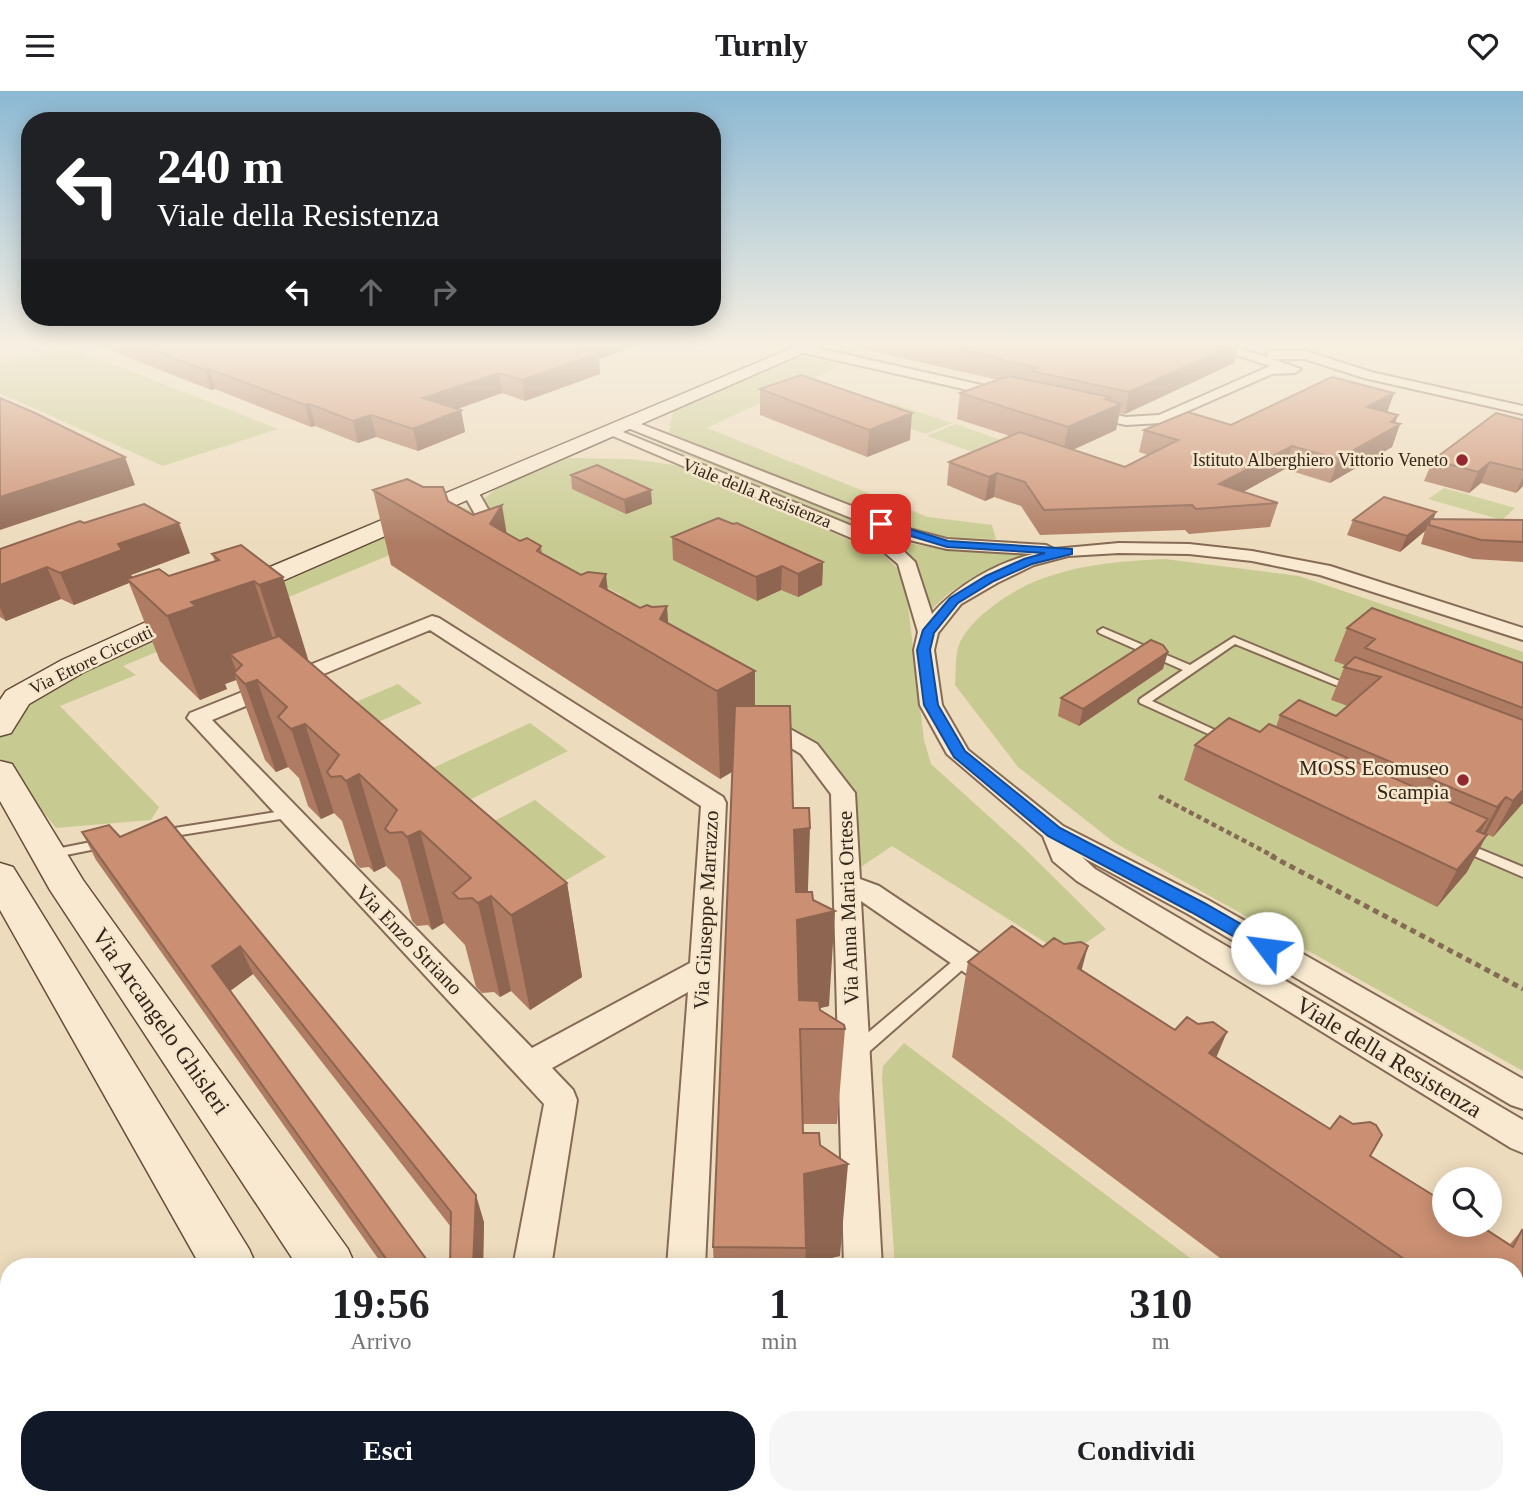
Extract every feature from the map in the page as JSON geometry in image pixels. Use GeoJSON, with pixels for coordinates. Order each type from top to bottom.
{"type":"FeatureCollection","features":[{"type":"Feature","properties":{"kind":"street","name":"Via Ettore Ciccotti"},"geometry":{"type":"LineString","coordinates":[[0,726],[17,698],[73,666],[248,586],[471,493],[654,411]]}},
{"type":"Feature","properties":{"kind":"street"},"geometry":{"type":"LineString","coordinates":[[1081,411],[1126,421],[1161,419],[1177,411]]}},
{"type":"Feature","properties":{"kind":"street"},"geometry":{"type":"LineString","coordinates":[[1503,411],[1523,417]]}},
{"type":"Feature","properties":{"kind":"street","name":"Via Ettore Ciccotti"},"geometry":{"type":"LineString","coordinates":[[11,675],[66,646],[224,578],[617,427]]}},
{"type":"Feature","properties":{"kind":"street","name":"Viale della Resistenza"},"geometry":{"type":"LineString","coordinates":[[617,427],[907,534],[947,544],[1068,551],[1119,548],[1189,549],[1252,556],[1324,571],[1523,634]]}},
{"type":"Feature","properties":{"kind":"street","name":"Viale della Resistenza"},"geometry":{"type":"LineString","coordinates":[[617,427],[890,548],[906,562],[928,632]]}},
{"type":"Feature","properties":{"kind":"street"},"geometry":{"type":"LineString","coordinates":[[471,493],[488,523],[492,557],[504,564]]}},
{"type":"Feature","properties":{"kind":"street","name":"Viale della Resistenza"},"geometry":{"type":"LineString","coordinates":[[1068,551],[1028,561],[990,579],[954,600],[928,632],[924,650],[931,705],[959,754],[1054,832],[1198,907],[1523,1095]]}},
{"type":"Feature","properties":{"kind":"street","name":"Via Enzo Striano"},"geometry":{"type":"LineString","coordinates":[[432,622],[198,718],[561,1100],[534,1258]]}},
{"type":"Feature","properties":{"kind":"street","name":"Via Giuseppe Marrazzo"},"geometry":{"type":"LineString","coordinates":[[432,622],[713,803],[687,1258]]}},
{"type":"Feature","properties":{"kind":"street","name":"Via Anna Maria Ortese"},"geometry":{"type":"LineString","coordinates":[[738,706],[810,749],[843,793],[863,1258]]}},
{"type":"Feature","properties":{"kind":"street","name":"Via Arcangelo Ghisleri"},"geometry":{"type":"LineString","coordinates":[[0,771],[69,890],[323,1258]]}},
{"type":"Feature","properties":{"kind":"street","name":"Viale della Resistenza"},"geometry":{"type":"LineString","coordinates":[[1054,832],[1062,855],[1086,875],[1523,1138]]}},
{"type":"Feature","properties":{"kind":"street"},"geometry":{"type":"LineString","coordinates":[[0,876],[225,1258]]}},
{"type":"Feature","properties":{"kind":"street"},"geometry":{"type":"LineString","coordinates":[[848,885],[869,893],[1024,998]]}},
{"type":"Feature","properties":{"kind":"street"},"geometry":{"type":"LineString","coordinates":[[528,1066],[704,969]]}},
{"type":"Feature","properties":{"kind":"lane"},"geometry":{"type":"LineString","coordinates":[[1103,631],[1191,669]]}},
{"type":"Feature","properties":{"kind":"lane"},"geometry":{"type":"LineString","coordinates":[[1245,747],[1144,701],[1234,640],[1359,691]]}},
{"type":"Feature","properties":{"kind":"lane"},"geometry":{"type":"LineString","coordinates":[[152,836],[289,814]]}},
{"type":"Feature","properties":{"kind":"lane"},"geometry":{"type":"LineString","coordinates":[[1446,839],[1523,872]]}},
{"type":"Feature","properties":{"kind":"lane"},"geometry":{"type":"LineString","coordinates":[[49,854],[124,840]]}},
{"type":"Feature","properties":{"kind":"lane"},"geometry":{"type":"LineString","coordinates":[[854,1054],[965,959]]}},
{"type":"Feature","properties":{"kind":"path"},"geometry":{"type":"LineString","coordinates":[[1159,796],[1523,989]]}},
{"type":"Feature","properties":{"kind":"green space"},"geometry":{"type":"Polygon","coordinates":[[[40,411],[232,411],[278,429],[163,466],[40,411]]]}},
{"type":"Feature","properties":{"kind":"green space"},"geometry":{"type":"Polygon","coordinates":[[[673,411],[743,411],[707,428],[928,517],[992,525],[996,539],[926,534],[669,433],[673,411]]]}},
{"type":"Feature","properties":{"kind":"green space"},"geometry":{"type":"Polygon","coordinates":[[[916,411],[952,423],[926,434],[865,413],[916,411]]]}},
{"type":"Feature","properties":{"kind":"green space"},"geometry":{"type":"Polygon","coordinates":[[[956,424],[1009,443],[981,455],[927,436],[956,424]]]}},
{"type":"Feature","properties":{"kind":"green space"},"geometry":{"type":"Polygon","coordinates":[[[637,434],[913,544],[953,551],[1030,555],[963,584],[930,612],[914,561],[899,546],[637,434]]]}},
{"type":"Feature","properties":{"kind":"green space"},"geometry":{"type":"Polygon","coordinates":[[[569,458],[632,459],[681,466],[884,555],[902,573],[924,740],[931,764],[1025,849],[1106,929],[1067,956],[892,846],[861,867],[832,779],[762,720],[633,643],[621,595],[504,534],[492,518],[484,499],[499,486],[569,458]]]}},
{"type":"Feature","properties":{"kind":"green space"},"geometry":{"type":"Polygon","coordinates":[[[1444,488],[1515,508],[1502,520],[1428,499],[1444,488]]]}},
{"type":"Feature","properties":{"kind":"green space"},"geometry":{"type":"Polygon","coordinates":[[[455,504],[469,510],[485,523],[440,534],[123,666],[136,675],[60,706],[159,807],[151,820],[56,828],[0,758],[0,730],[43,682],[455,504]]]}},
{"type":"Feature","properties":{"kind":"green space"},"geometry":{"type":"Polygon","coordinates":[[[1165,559],[1299,576],[1523,652],[1523,1071],[1115,843],[1018,767],[955,685],[956,656],[961,640],[978,619],[1007,596],[1049,576],[1071,570],[1117,562],[1165,559]]]}},
{"type":"Feature","properties":{"kind":"green space"},"geometry":{"type":"Polygon","coordinates":[[[398,684],[422,703],[360,730],[337,710],[398,684]]]}},
{"type":"Feature","properties":{"kind":"green space"},"geometry":{"type":"Polygon","coordinates":[[[530,723],[568,751],[443,813],[407,780],[530,723]]]}},
{"type":"Feature","properties":{"kind":"green space"},"geometry":{"type":"Polygon","coordinates":[[[535,800],[606,857],[539,896],[469,834],[535,800]]]}},
{"type":"Feature","properties":{"kind":"green space"},"geometry":{"type":"Polygon","coordinates":[[[904,1043],[1190,1258],[894,1258],[883,1066],[904,1043]]]}},
{"type":"Feature","properties":{"kind":"building"},"geometry":{"type":"Polygon","coordinates":[[[0,411],[30,411],[125,457],[0,497],[0,411]]]}},
{"type":"Feature","properties":{"kind":"building"},"geometry":{"type":"Polygon","coordinates":[[[328,411],[459,411],[413,429],[371,415],[353,421],[328,411]]]}},
{"type":"Feature","properties":{"kind":"building"},"geometry":{"type":"Polygon","coordinates":[[[818,411],[912,413],[869,430],[818,411]]]}},
{"type":"Feature","properties":{"kind":"building"},"geometry":{"type":"Polygon","coordinates":[[[1017,411],[1105,411],[1068,427],[1017,411]]]}},
{"type":"Feature","properties":{"kind":"building"},"geometry":{"type":"Polygon","coordinates":[[[1261,411],[1382,411],[1398,415],[1391,422],[1400,424],[1338,459],[1292,446],[1219,484],[1278,503],[1196,509],[1192,505],[1044,510],[1025,482],[997,473],[989,477],[949,462],[1020,432],[1125,467],[1178,440],[1144,430],[1188,412],[1231,425],[1261,411]]]}},
{"type":"Feature","properties":{"kind":"building"},"geometry":{"type":"Polygon","coordinates":[[[1496,413],[1523,420],[1523,470],[1490,462],[1478,472],[1433,460],[1496,413]]]}},
{"type":"Feature","properties":{"kind":"building"},"geometry":{"type":"Polygon","coordinates":[[[597,465],[651,490],[624,500],[571,475],[597,465]]]}},
{"type":"Feature","properties":{"kind":"building"},"geometry":{"type":"Polygon","coordinates":[[[407,479],[423,487],[443,487],[448,501],[473,515],[502,505],[490,524],[520,541],[527,538],[541,546],[537,551],[581,575],[588,572],[606,574],[600,586],[640,608],[647,605],[667,606],[660,619],[755,671],[717,691],[373,490],[407,479]]]}},
{"type":"Feature","properties":{"kind":"building"},"geometry":{"type":"Polygon","coordinates":[[[1384,497],[1436,512],[1407,536],[1353,520],[1384,497]]]}},
{"type":"Feature","properties":{"kind":"building"},"geometry":{"type":"Polygon","coordinates":[[[144,504],[179,523],[118,544],[122,550],[60,573],[47,567],[0,585],[0,549],[80,521],[84,523],[144,504]]]}},
{"type":"Feature","properties":{"kind":"building"},"geometry":{"type":"Polygon","coordinates":[[[718,518],[737,523],[823,562],[798,574],[782,566],[756,577],[672,537],[718,518]]]}},
{"type":"Feature","properties":{"kind":"building"},"geometry":{"type":"Polygon","coordinates":[[[1430,519],[1523,520],[1523,542],[1481,540],[1429,525],[1430,519]]]}},
{"type":"Feature","properties":{"kind":"building"},"geometry":{"type":"Polygon","coordinates":[[[241,545],[283,577],[259,585],[254,581],[191,602],[196,606],[167,616],[127,579],[159,569],[169,576],[219,560],[212,554],[241,545]]]}},
{"type":"Feature","properties":{"kind":"building"},"geometry":{"type":"Polygon","coordinates":[[[1372,608],[1523,663],[1523,708],[1365,648],[1375,639],[1347,628],[1372,608]]]}},
{"type":"Feature","properties":{"kind":"building"},"geometry":{"type":"Polygon","coordinates":[[[279,636],[567,883],[511,915],[491,896],[478,903],[472,898],[459,899],[453,893],[471,878],[420,831],[407,837],[402,832],[390,833],[385,829],[397,810],[359,774],[346,781],[341,776],[331,777],[327,772],[339,755],[305,724],[291,729],[278,717],[287,707],[257,680],[245,684],[234,673],[242,665],[230,654],[279,636]]]}},
{"type":"Feature","properties":{"kind":"building"},"geometry":{"type":"Polygon","coordinates":[[[1151,640],[1163,645],[1168,652],[1083,709],[1061,698],[1151,640]]]}},
{"type":"Feature","properties":{"kind":"building"},"geometry":{"type":"Polygon","coordinates":[[[1355,657],[1523,720],[1523,790],[1513,801],[1506,797],[1497,807],[1280,715],[1299,700],[1336,716],[1381,677],[1344,667],[1355,657]]]}},
{"type":"Feature","properties":{"kind":"building"},"geometry":{"type":"Polygon","coordinates":[[[735,706],[790,706],[793,808],[809,808],[810,828],[794,830],[796,892],[812,892],[813,900],[835,911],[797,920],[799,1000],[819,1001],[820,1010],[844,1025],[845,1029],[800,1029],[803,1133],[819,1133],[820,1145],[848,1164],[804,1174],[806,1248],[713,1247],[735,706]]]}},
{"type":"Feature","properties":{"kind":"building"},"geometry":{"type":"Polygon","coordinates":[[[1229,718],[1260,732],[1269,724],[1488,819],[1477,831],[1487,835],[1457,870],[1195,745],[1229,718]]]}},
{"type":"Feature","properties":{"kind":"building"},"geometry":{"type":"Polygon","coordinates":[[[166,817],[476,1195],[473,1258],[450,1258],[451,1212],[240,946],[212,966],[425,1258],[386,1258],[82,832],[109,825],[120,837],[166,817]]]}},
{"type":"Feature","properties":{"kind":"building"},"geometry":{"type":"Polygon","coordinates":[[[1012,926],[1043,947],[1054,938],[1064,944],[1081,942],[1088,946],[1078,968],[1175,1030],[1187,1017],[1198,1024],[1213,1022],[1227,1032],[1209,1053],[1330,1129],[1340,1116],[1353,1124],[1370,1122],[1376,1125],[1382,1135],[1370,1156],[1432,1195],[1432,1237],[1498,1237],[1513,1247],[1523,1231],[1523,1258],[1403,1258],[968,962],[1012,926]]]}},
{"type":"Feature","properties":{"kind":"place","name":"Istituto Alberghiero Vittorio Veneto"},"geometry":{"type":"Point","coordinates":[1462,460]}},
{"type":"Feature","properties":{"kind":"place","name":"MOSS Ecomuseo Scampia"},"geometry":{"type":"Point","coordinates":[1463,780]}},
{"type":"Feature","properties":{"kind":"route"},"geometry":{"type":"LineString","coordinates":[[881,524],[947,544],[1068,551],[1028,561],[954,600],[928,632],[924,650],[931,705],[959,754],[1054,832],[1198,907],[1267,948]]}}]}
